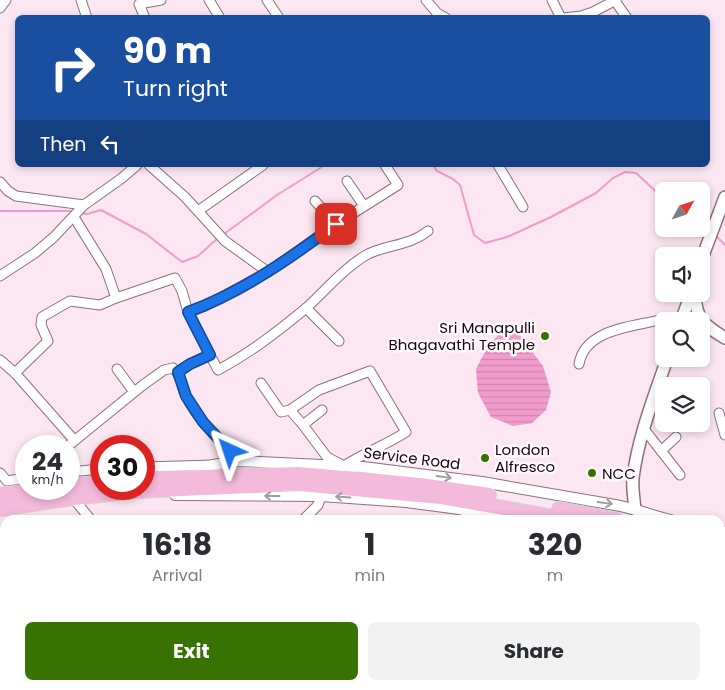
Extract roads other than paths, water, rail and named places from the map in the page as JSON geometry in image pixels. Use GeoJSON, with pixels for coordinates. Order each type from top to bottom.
{"type":"FeatureCollection","features":[{"type":"Feature","properties":{"kind":"highway"},"geometry":{"type":"LineString","coordinates":[[155,474],[166,477],[298,474],[420,485],[470,492],[590,515]]}},
{"type":"Feature","properties":{"kind":"highway"},"geometry":{"type":"LineString","coordinates":[[155,490],[300,484],[441,497],[543,515]]}},
{"type":"Feature","properties":{"kind":"highway"},"geometry":{"type":"LineString","coordinates":[[0,495],[15,493]]}},
{"type":"Feature","properties":{"kind":"highway"},"geometry":{"type":"LineString","coordinates":[[80,494],[90,496]]}},
{"type":"Feature","properties":{"kind":"highway"},"geometry":{"type":"LineString","coordinates":[[0,509],[38,500]]}},
{"type":"Feature","properties":{"kind":"main road"},"geometry":{"type":"LineString","coordinates":[[707,247],[725,197]]}},
{"type":"Feature","properties":{"kind":"main road"},"geometry":{"type":"LineString","coordinates":[[696,302],[696,308],[705,325],[725,338]]}},
{"type":"Feature","properties":{"kind":"main road"},"geometry":{"type":"LineString","coordinates":[[635,508],[633,480],[644,429],[664,367]]}},
{"type":"Feature","properties":{"kind":"street"},"geometry":{"type":"LineString","coordinates":[[0,8],[6,0]]}},
{"type":"Feature","properties":{"kind":"street"},"geometry":{"type":"LineString","coordinates":[[144,15],[139,4],[162,0]]}},
{"type":"Feature","properties":{"kind":"street"},"geometry":{"type":"LineString","coordinates":[[209,0],[218,15]]}},
{"type":"Feature","properties":{"kind":"street"},"geometry":{"type":"LineString","coordinates":[[267,0],[277,15]]}},
{"type":"Feature","properties":{"kind":"street"},"geometry":{"type":"LineString","coordinates":[[426,0],[433,15]]}},
{"type":"Feature","properties":{"kind":"street"},"geometry":{"type":"LineString","coordinates":[[552,0],[561,15]]}},
{"type":"Feature","properties":{"kind":"street"},"geometry":{"type":"LineString","coordinates":[[584,15],[615,0],[625,15]]}},
{"type":"Feature","properties":{"kind":"street"},"geometry":{"type":"LineString","coordinates":[[84,2],[86,15]]}},
{"type":"Feature","properties":{"kind":"street"},"geometry":{"type":"LineString","coordinates":[[0,276],[35,253],[79,212],[136,167]]}},
{"type":"Feature","properties":{"kind":"street"},"geometry":{"type":"LineString","coordinates":[[151,167],[185,197],[225,241],[268,272]]}},
{"type":"Feature","properties":{"kind":"street"},"geometry":{"type":"LineString","coordinates":[[198,211],[260,167]]}},
{"type":"Feature","properties":{"kind":"street"},"geometry":{"type":"LineString","coordinates":[[188,312],[205,306],[268,272],[336,224],[398,185],[386,167]]}},
{"type":"Feature","properties":{"kind":"street"},"geometry":{"type":"LineString","coordinates":[[499,167],[523,207]]}},
{"type":"Feature","properties":{"kind":"street"},"geometry":{"type":"LineString","coordinates":[[347,181],[364,206]]}},
{"type":"Feature","properties":{"kind":"street"},"geometry":{"type":"LineString","coordinates":[[0,182],[16,196],[79,212]]}},
{"type":"Feature","properties":{"kind":"street"},"geometry":{"type":"LineString","coordinates":[[315,201],[336,224]]}},
{"type":"Feature","properties":{"kind":"street"},"geometry":{"type":"LineString","coordinates":[[79,212],[106,269],[116,298]]}},
{"type":"Feature","properties":{"kind":"street"},"geometry":{"type":"LineString","coordinates":[[15,373],[48,341],[41,325],[42,317],[70,301],[100,305],[175,278],[182,291],[188,312],[218,370],[259,346],[368,254],[418,239],[428,231]]}},
{"type":"Feature","properties":{"kind":"street"},"geometry":{"type":"LineString","coordinates":[[306,308],[340,341]]}},
{"type":"Feature","properties":{"kind":"street"},"geometry":{"type":"LineString","coordinates":[[579,364],[585,347],[607,332],[655,321]]}},
{"type":"Feature","properties":{"kind":"street"},"geometry":{"type":"LineString","coordinates":[[178,372],[210,355]]}},
{"type":"Feature","properties":{"kind":"street"},"geometry":{"type":"LineString","coordinates":[[0,360],[15,373],[65,435]]}},
{"type":"Feature","properties":{"kind":"street"},"geometry":{"type":"LineString","coordinates":[[80,436],[164,370],[173,368],[178,372],[186,396],[203,422],[238,461]]}},
{"type":"Feature","properties":{"kind":"street"},"geometry":{"type":"LineString","coordinates":[[116,369],[134,392]]}},
{"type":"Feature","properties":{"kind":"street"},"geometry":{"type":"LineString","coordinates":[[261,383],[281,412],[290,410],[319,390],[370,371],[406,432],[390,442],[357,457],[344,466],[327,457],[290,410]]}},
{"type":"Feature","properties":{"kind":"street"},"geometry":{"type":"LineString","coordinates":[[303,425],[322,410]]}},
{"type":"Feature","properties":{"kind":"street"},"geometry":{"type":"LineString","coordinates":[[719,413],[725,435]]}},
{"type":"Feature","properties":{"kind":"street"},"geometry":{"type":"LineString","coordinates":[[644,429],[680,475]]}},
{"type":"Feature","properties":{"kind":"street"},"geometry":{"type":"LineString","coordinates":[[661,451],[676,437]]}},
{"type":"Feature","properties":{"kind":"street","name":"Service Road"},"geometry":{"type":"LineString","coordinates":[[155,470],[238,461],[363,466],[482,482],[635,508],[649,515]]}},
{"type":"Feature","properties":{"kind":"street"},"geometry":{"type":"LineString","coordinates":[[191,477],[213,465]]}},
{"type":"Feature","properties":{"kind":"street"},"geometry":{"type":"LineString","coordinates":[[0,473],[7,480],[15,479]]}},
{"type":"Feature","properties":{"kind":"street"},"geometry":{"type":"LineString","coordinates":[[155,496],[321,496],[424,504],[488,515]]}},
{"type":"Feature","properties":{"kind":"street"},"geometry":{"type":"LineString","coordinates":[[308,515],[318,506],[321,496]]}},
{"type":"Feature","properties":{"kind":"street"},"geometry":{"type":"LineString","coordinates":[[77,500],[88,515]]}},
{"type":"Feature","properties":{"kind":"waterway"},"geometry":{"type":"LineString","coordinates":[[224,234],[277,195],[322,167]]}},
{"type":"Feature","properties":{"kind":"waterway"},"geometry":{"type":"LineString","coordinates":[[434,167],[437,171],[460,185],[474,235],[485,243],[507,237],[551,217],[596,193],[613,178],[625,172],[636,173],[655,191]]}},
{"type":"Feature","properties":{"kind":"waterway"},"geometry":{"type":"LineString","coordinates":[[80,213],[87,214],[101,210],[146,234],[182,262],[198,256],[218,238]]}},
{"type":"Feature","properties":{"kind":"waterway"},"geometry":{"type":"LineString","coordinates":[[0,211],[73,211]]}},
{"type":"Feature","properties":{"kind":"waterway"},"geometry":{"type":"LineString","coordinates":[[717,237],[725,245]]}},
{"type":"Feature","properties":{"kind":"place","name":"Sri Manapulli Bhagavathi Temple"},"geometry":{"type":"Point","coordinates":[545,336]}},
{"type":"Feature","properties":{"kind":"place","name":"London Alfresco"},"geometry":{"type":"Point","coordinates":[485,458]}},
{"type":"Feature","properties":{"kind":"place","name":"NCC"},"geometry":{"type":"Point","coordinates":[592,473]}}]}
